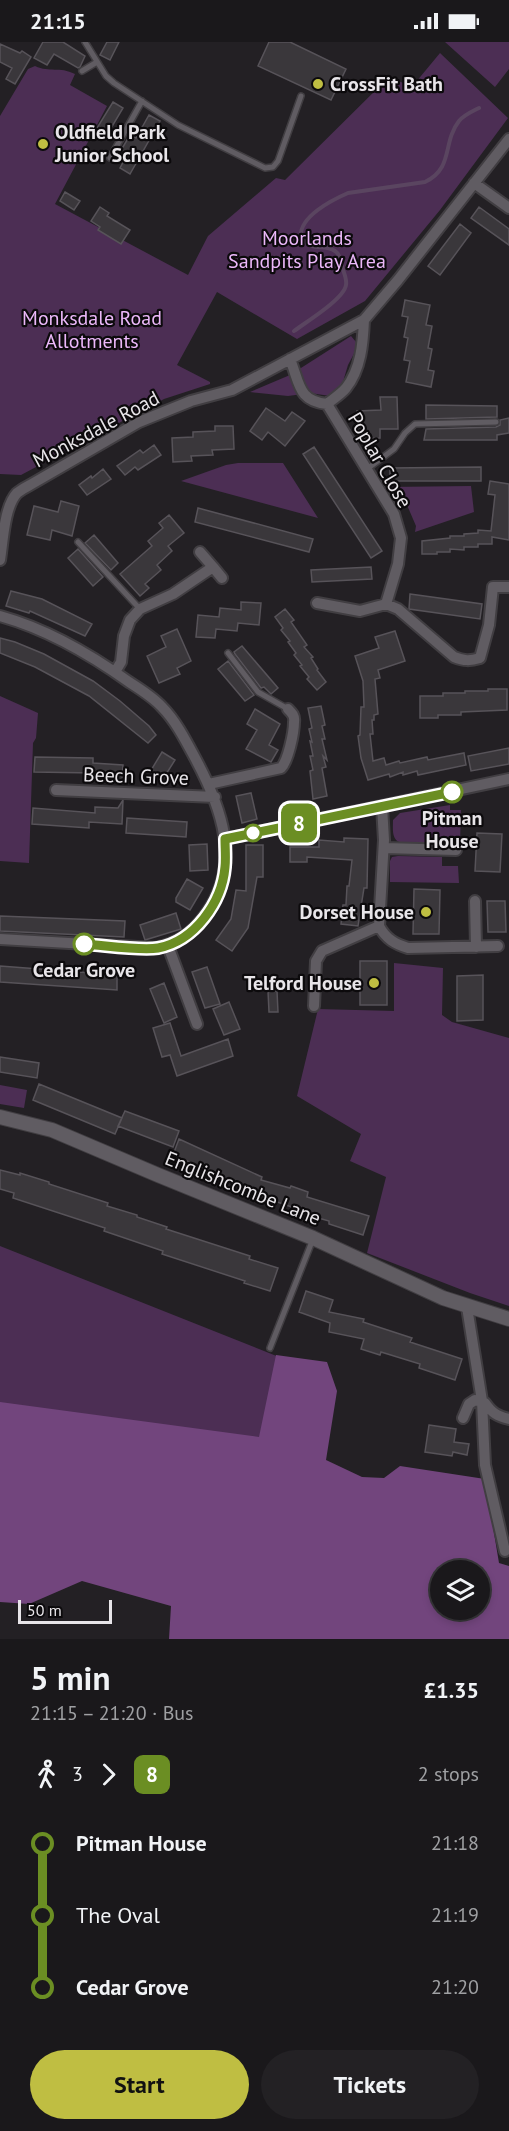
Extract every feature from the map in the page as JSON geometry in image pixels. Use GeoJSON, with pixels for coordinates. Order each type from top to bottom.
{"type":"FeatureCollection","features":[{"type":"Feature","properties":{"kind":"street","name":"Monksdale Road"},"geometry":{"type":"LineString","coordinates":[[0,560],[2,536],[11,503],[17,494],[30,484],[139,422],[191,402],[232,390],[364,320],[509,139]]}},
{"type":"Feature","properties":{"kind":"street"},"geometry":{"type":"LineString","coordinates":[[474,183],[509,208]]}},
{"type":"Feature","properties":{"kind":"street"},"geometry":{"type":"LineString","coordinates":[[290,359],[303,395],[314,403],[327,404],[345,389],[354,374],[363,348],[364,320]]}},
{"type":"Feature","properties":{"kind":"street","name":"Poplar Close"},"geometry":{"type":"LineString","coordinates":[[327,404],[394,514],[401,538],[398,564],[386,604]]}},
{"type":"Feature","properties":{"kind":"street"},"geometry":{"type":"LineString","coordinates":[[200,552],[222,578]]}},
{"type":"Feature","properties":{"kind":"street"},"geometry":{"type":"LineString","coordinates":[[116,672],[121,662],[124,636],[130,620],[140,609],[172,594],[213,567]]}},
{"type":"Feature","properties":{"kind":"street"},"geometry":{"type":"LineString","coordinates":[[317,603],[360,611],[386,604],[398,609],[454,657],[471,661],[480,658],[485,645],[493,587],[509,587]]}},
{"type":"Feature","properties":{"kind":"street"},"geometry":{"type":"LineString","coordinates":[[0,616],[45,632],[90,655],[162,707],[183,735],[209,784],[215,797],[225,839],[225,869],[215,901],[194,930],[168,945],[155,948],[0,939]]}},
{"type":"Feature","properties":{"kind":"street"},"geometry":{"type":"LineString","coordinates":[[209,784],[281,768],[286,762],[295,721],[293,714],[288,710]]}},
{"type":"Feature","properties":{"kind":"street"},"geometry":{"type":"LineString","coordinates":[[225,839],[509,779]]}},
{"type":"Feature","properties":{"kind":"street","name":"Beech Grove"},"geometry":{"type":"LineString","coordinates":[[56,790],[215,797]]}},
{"type":"Feature","properties":{"kind":"street"},"geometry":{"type":"LineString","coordinates":[[382,806],[384,848],[379,926],[389,940],[408,948],[498,945]]}},
{"type":"Feature","properties":{"kind":"street"},"geometry":{"type":"LineString","coordinates":[[384,848],[456,850]]}},
{"type":"Feature","properties":{"kind":"street"},"geometry":{"type":"LineString","coordinates":[[475,901],[476,946]]}},
{"type":"Feature","properties":{"kind":"street"},"geometry":{"type":"LineString","coordinates":[[314,1006],[316,961],[322,951],[379,926]]}},
{"type":"Feature","properties":{"kind":"street"},"geometry":{"type":"LineString","coordinates":[[168,945],[197,1023]]}},
{"type":"Feature","properties":{"kind":"street","name":"Englishcombe Lane"},"geometry":{"type":"LineString","coordinates":[[0,1117],[52,1130],[314,1238],[391,1275],[467,1307],[509,1319]]}},
{"type":"Feature","properties":{"kind":"street"},"geometry":{"type":"LineString","coordinates":[[467,1307],[482,1401],[485,1466],[505,1551]]}},
{"type":"Feature","properties":{"kind":"street"},"geometry":{"type":"LineString","coordinates":[[464,1418],[469,1404],[475,1400],[482,1401],[498,1417],[509,1419]]}},
{"type":"Feature","properties":{"kind":"lane"},"geometry":{"type":"LineString","coordinates":[[85,42],[106,76],[114,83],[178,125],[265,168],[273,167],[278,161],[301,96]]}},
{"type":"Feature","properties":{"kind":"lane"},"geometry":{"type":"LineString","coordinates":[[82,72],[97,63]]}},
{"type":"Feature","properties":{"kind":"lane"},"geometry":{"type":"LineString","coordinates":[[110,158],[142,101]]}},
{"type":"Feature","properties":{"kind":"lane"},"geometry":{"type":"LineString","coordinates":[[367,469],[394,449],[405,432],[415,424],[496,422]]}},
{"type":"Feature","properties":{"kind":"lane"},"geometry":{"type":"LineString","coordinates":[[78,542],[140,609]]}},
{"type":"Feature","properties":{"kind":"lane"},"geometry":{"type":"LineString","coordinates":[[228,653],[258,693],[288,710]]}},
{"type":"Feature","properties":{"kind":"lane"},"geometry":{"type":"LineString","coordinates":[[270,1348],[314,1238]]}},
{"type":"Feature","properties":{"kind":"green space"},"geometry":{"type":"Polygon","coordinates":[[[445,42],[509,42],[509,69],[495,87],[445,42]]]}},
{"type":"Feature","properties":{"kind":"green space"},"geometry":{"type":"Polygon","coordinates":[[[440,53],[508,118],[440,210],[365,301],[297,339],[217,292],[177,365],[210,384],[164,399],[21,475],[0,474],[0,116],[28,69],[35,66],[75,74],[70,85],[107,106],[55,204],[188,275],[208,236],[276,178],[285,180],[389,77],[408,85],[416,82],[440,53]]]}},
{"type":"Feature","properties":{"kind":"green space"},"geometry":{"type":"Polygon","coordinates":[[[351,336],[357,348],[348,365],[342,385],[330,396],[310,393],[288,396],[250,392],[290,375],[351,336]]]}},
{"type":"Feature","properties":{"kind":"green space"},"geometry":{"type":"Polygon","coordinates":[[[238,463],[283,463],[318,518],[181,481],[238,463]]]}},
{"type":"Feature","properties":{"kind":"green space"},"geometry":{"type":"Polygon","coordinates":[[[471,486],[474,512],[415,532],[416,526],[401,491],[389,490],[387,487],[471,486]]]}},
{"type":"Feature","properties":{"kind":"green space"},"geometry":{"type":"Polygon","coordinates":[[[0,696],[38,713],[36,738],[33,743],[29,863],[0,861],[0,696]]]}},
{"type":"Feature","properties":{"kind":"green space"},"geometry":{"type":"Polygon","coordinates":[[[450,805],[450,810],[461,810],[460,844],[402,843],[394,837],[393,820],[400,813],[450,805]]]}},
{"type":"Feature","properties":{"kind":"green space"},"geometry":{"type":"Polygon","coordinates":[[[392,857],[442,857],[442,866],[458,866],[459,883],[390,882],[390,861],[392,857]]]}},
{"type":"Feature","properties":{"kind":"green space"},"geometry":{"type":"Polygon","coordinates":[[[394,963],[443,968],[442,1015],[452,1022],[509,1038],[509,1306],[367,1253],[386,1177],[350,1161],[361,1134],[297,1096],[318,1009],[394,1011],[394,963]]]}},
{"type":"Feature","properties":{"kind":"green space"},"geometry":{"type":"Polygon","coordinates":[[[0,1085],[27,1090],[24,1108],[0,1104],[0,1085]]]}},
{"type":"Feature","properties":{"kind":"green space"},"geometry":{"type":"Polygon","coordinates":[[[0,1246],[284,1359],[261,1475],[0,1405],[0,1246]]]}},
{"type":"Feature","properties":{"kind":"shaded area"},"geometry":{"type":"Polygon","coordinates":[[[276,1355],[327,1362],[337,1391],[326,1460],[362,1477],[384,1478],[400,1466],[485,1479],[499,1563],[509,1566],[509,1639],[169,1639],[171,1606],[82,1581],[29,1604],[0,1602],[0,1402],[259,1437],[276,1355]]]}},
{"type":"Feature","properties":{"kind":"building"},"geometry":{"type":"Polygon","coordinates":[[[43,42],[63,42],[85,56],[80,67],[54,54],[47,65],[34,58],[43,42]]]}},
{"type":"Feature","properties":{"kind":"building"},"geometry":{"type":"Polygon","coordinates":[[[107,42],[119,42],[110,60],[100,55],[107,42]]]}},
{"type":"Feature","properties":{"kind":"building","name":"CrossFit Bath"},"geometry":{"type":"Polygon","coordinates":[[[269,42],[290,42],[346,69],[331,100],[258,66],[269,42]]]}},
{"type":"Feature","properties":{"kind":"building"},"geometry":{"type":"Polygon","coordinates":[[[0,44],[20,53],[22,51],[31,57],[15,84],[6,79],[12,68],[0,62],[0,44]]]}},
{"type":"Feature","properties":{"kind":"building"},"geometry":{"type":"Polygon","coordinates":[[[113,102],[123,108],[107,135],[97,128],[113,102]]]}},
{"type":"Feature","properties":{"kind":"building"},"geometry":{"type":"Polygon","coordinates":[[[149,115],[160,121],[130,174],[120,168],[127,155],[120,152],[130,135],[136,138],[149,115]]]}},
{"type":"Feature","properties":{"kind":"building"},"geometry":{"type":"Polygon","coordinates":[[[65,192],[80,201],[74,210],[60,201],[65,192]]]}},
{"type":"Feature","properties":{"kind":"building"},"geometry":{"type":"Polygon","coordinates":[[[100,207],[109,213],[107,216],[130,230],[121,244],[98,230],[100,227],[91,221],[100,207]]]}},
{"type":"Feature","properties":{"kind":"building"},"geometry":{"type":"Polygon","coordinates":[[[479,207],[509,229],[509,245],[471,218],[479,207]]]}},
{"type":"Feature","properties":{"kind":"building"},"geometry":{"type":"Polygon","coordinates":[[[460,224],[471,233],[440,275],[428,266],[460,224]]]}},
{"type":"Feature","properties":{"kind":"building"},"geometry":{"type":"Polygon","coordinates":[[[405,300],[430,305],[426,325],[432,326],[428,348],[432,349],[428,370],[434,371],[431,387],[406,382],[410,361],[404,360],[408,338],[404,337],[408,317],[402,316],[405,300]]]}},
{"type":"Feature","properties":{"kind":"building"},"geometry":{"type":"Polygon","coordinates":[[[380,397],[397,397],[398,429],[380,429],[380,438],[358,439],[357,411],[381,410],[380,397]]]}},
{"type":"Feature","properties":{"kind":"building"},"geometry":{"type":"Polygon","coordinates":[[[426,405],[497,406],[497,417],[426,419],[426,405]]]}},
{"type":"Feature","properties":{"kind":"building"},"geometry":{"type":"Polygon","coordinates":[[[266,408],[285,421],[292,412],[305,421],[285,446],[268,432],[262,440],[250,431],[266,408]]]}},
{"type":"Feature","properties":{"kind":"building"},"geometry":{"type":"Polygon","coordinates":[[[509,418],[509,433],[497,435],[497,440],[424,440],[426,429],[496,427],[500,425],[500,420],[509,418]]]}},
{"type":"Feature","properties":{"kind":"building"},"geometry":{"type":"Polygon","coordinates":[[[215,426],[233,426],[234,449],[212,450],[213,455],[191,456],[192,461],[173,462],[172,438],[193,437],[193,432],[215,431],[215,426]]]}},
{"type":"Feature","properties":{"kind":"building"},"geometry":{"type":"Polygon","coordinates":[[[154,445],[161,455],[138,470],[135,467],[125,475],[117,466],[140,450],[143,453],[154,445]]]}},
{"type":"Feature","properties":{"kind":"building"},"geometry":{"type":"Polygon","coordinates":[[[314,447],[382,551],[371,558],[303,454],[314,447]]]}},
{"type":"Feature","properties":{"kind":"building"},"geometry":{"type":"Polygon","coordinates":[[[481,467],[481,481],[390,481],[390,468],[481,467]]]}},
{"type":"Feature","properties":{"kind":"building"},"geometry":{"type":"Polygon","coordinates":[[[103,469],[111,479],[87,495],[79,485],[103,469]]]}},
{"type":"Feature","properties":{"kind":"building"},"geometry":{"type":"Polygon","coordinates":[[[490,481],[509,484],[509,540],[492,537],[492,544],[464,547],[464,550],[450,549],[450,552],[437,552],[437,554],[422,554],[422,541],[464,536],[464,534],[478,533],[478,530],[491,531],[495,495],[488,494],[490,481]]]}},
{"type":"Feature","properties":{"kind":"building"},"geometry":{"type":"Polygon","coordinates":[[[61,501],[79,506],[72,536],[52,530],[50,540],[27,535],[34,506],[58,512],[61,501]]]}},
{"type":"Feature","properties":{"kind":"building"},"geometry":{"type":"Polygon","coordinates":[[[198,508],[313,539],[309,552],[195,522],[198,508]]]}},
{"type":"Feature","properties":{"kind":"building"},"geometry":{"type":"Polygon","coordinates":[[[169,515],[184,533],[168,546],[172,551],[157,565],[161,570],[145,584],[149,588],[140,596],[120,574],[152,546],[148,541],[163,528],[159,523],[169,515]]]}},
{"type":"Feature","properties":{"kind":"building"},"geometry":{"type":"Polygon","coordinates":[[[94,535],[118,563],[111,570],[85,543],[94,535]]]}},
{"type":"Feature","properties":{"kind":"building"},"geometry":{"type":"Polygon","coordinates":[[[78,549],[103,577],[93,586],[68,558],[78,549]]]}},
{"type":"Feature","properties":{"kind":"building"},"geometry":{"type":"Polygon","coordinates":[[[371,567],[372,579],[312,582],[311,570],[371,567]]]}},
{"type":"Feature","properties":{"kind":"building"},"geometry":{"type":"Polygon","coordinates":[[[11,591],[42,599],[92,624],[85,636],[30,611],[29,613],[6,606],[11,591]]]}},
{"type":"Feature","properties":{"kind":"building"},"geometry":{"type":"Polygon","coordinates":[[[410,594],[482,604],[480,619],[409,609],[410,594]]]}},
{"type":"Feature","properties":{"kind":"building"},"geometry":{"type":"Polygon","coordinates":[[[241,602],[261,603],[259,625],[238,623],[237,631],[216,629],[215,638],[196,637],[198,615],[219,617],[220,608],[241,610],[241,602]]]}},
{"type":"Feature","properties":{"kind":"building"},"geometry":{"type":"Polygon","coordinates":[[[285,609],[294,620],[291,622],[307,645],[304,647],[313,657],[311,658],[317,670],[326,682],[317,690],[307,679],[309,677],[300,666],[302,665],[294,655],[296,653],[288,642],[290,641],[281,630],[283,628],[275,617],[285,609]]]}},
{"type":"Feature","properties":{"kind":"building"},"geometry":{"type":"Polygon","coordinates":[[[177,629],[191,661],[177,668],[180,674],[159,683],[147,656],[166,647],[161,636],[177,629]]]}},
{"type":"Feature","properties":{"kind":"building"},"geometry":{"type":"Polygon","coordinates":[[[395,631],[405,661],[378,670],[380,678],[375,679],[378,714],[374,715],[374,720],[372,720],[373,734],[370,734],[373,761],[384,758],[386,765],[399,761],[400,763],[427,757],[428,760],[464,753],[466,765],[418,775],[417,771],[403,775],[403,772],[390,777],[389,774],[368,780],[361,758],[358,736],[360,735],[361,707],[364,707],[363,681],[355,656],[379,648],[375,637],[395,631]]]}},
{"type":"Feature","properties":{"kind":"building"},"geometry":{"type":"Polygon","coordinates":[[[0,638],[44,654],[93,681],[120,701],[156,735],[148,743],[89,696],[35,667],[0,653],[0,638]]]}},
{"type":"Feature","properties":{"kind":"building"},"geometry":{"type":"Polygon","coordinates":[[[242,646],[278,688],[271,694],[264,687],[261,688],[235,654],[234,652],[242,646]]]}},
{"type":"Feature","properties":{"kind":"building"},"geometry":{"type":"Polygon","coordinates":[[[228,661],[254,695],[245,701],[218,669],[228,661]]]}},
{"type":"Feature","properties":{"kind":"building"},"geometry":{"type":"Polygon","coordinates":[[[488,689],[507,689],[507,710],[461,712],[461,715],[420,718],[420,696],[443,696],[443,693],[488,691],[488,689]]]}},
{"type":"Feature","properties":{"kind":"building"},"geometry":{"type":"Polygon","coordinates":[[[321,706],[325,725],[322,726],[325,739],[322,739],[327,760],[323,756],[326,767],[322,768],[327,796],[313,799],[310,771],[313,770],[310,756],[313,756],[309,729],[312,728],[308,708],[321,706]]]}},
{"type":"Feature","properties":{"kind":"building"},"geometry":{"type":"Polygon","coordinates":[[[255,709],[280,724],[269,745],[278,750],[271,762],[246,749],[257,730],[247,724],[255,709]]]}},
{"type":"Feature","properties":{"kind":"building"},"geometry":{"type":"Polygon","coordinates":[[[509,748],[509,764],[471,771],[468,756],[509,748]]]}},
{"type":"Feature","properties":{"kind":"building"},"geometry":{"type":"Polygon","coordinates":[[[162,752],[175,760],[163,779],[150,772],[162,752]]]}},
{"type":"Feature","properties":{"kind":"building"},"geometry":{"type":"Polygon","coordinates":[[[35,757],[93,758],[93,763],[123,765],[122,780],[94,779],[94,773],[34,772],[35,757]]]}},
{"type":"Feature","properties":{"kind":"building"},"geometry":{"type":"Polygon","coordinates":[[[251,793],[257,819],[242,823],[236,796],[251,793]]]}},
{"type":"Feature","properties":{"kind":"building"},"geometry":{"type":"Polygon","coordinates":[[[123,800],[122,824],[89,822],[89,828],[32,824],[33,808],[95,813],[95,807],[118,808],[123,800]]]}},
{"type":"Feature","properties":{"kind":"building"},"geometry":{"type":"Polygon","coordinates":[[[127,818],[187,822],[186,837],[126,833],[127,818]]]}},
{"type":"Feature","properties":{"kind":"building"},"geometry":{"type":"Polygon","coordinates":[[[477,833],[502,834],[500,872],[475,871],[477,833]]]}},
{"type":"Feature","properties":{"kind":"building"},"geometry":{"type":"Polygon","coordinates":[[[344,838],[368,839],[367,888],[364,888],[358,926],[341,924],[352,860],[307,857],[307,862],[290,862],[290,847],[319,847],[319,840],[344,842],[344,838]]]}},
{"type":"Feature","properties":{"kind":"building"},"geometry":{"type":"Polygon","coordinates":[[[207,844],[208,870],[190,871],[189,845],[207,844]]]}},
{"type":"Feature","properties":{"kind":"building"},"geometry":{"type":"Polygon","coordinates":[[[246,845],[263,845],[263,877],[257,877],[248,928],[232,951],[216,940],[231,919],[236,890],[246,891],[246,845]]]}},
{"type":"Feature","properties":{"kind":"building"},"geometry":{"type":"Polygon","coordinates":[[[187,879],[203,888],[190,910],[176,902],[187,879]]]}},
{"type":"Feature","properties":{"kind":"building","name":"Dorset House"},"geometry":{"type":"Polygon","coordinates":[[[414,889],[440,890],[439,934],[413,934],[414,889]]]}},
{"type":"Feature","properties":{"kind":"building"},"geometry":{"type":"Polygon","coordinates":[[[487,901],[505,901],[506,932],[488,932],[487,901]]]}},
{"type":"Feature","properties":{"kind":"building"},"geometry":{"type":"Polygon","coordinates":[[[176,913],[181,929],[145,940],[140,925],[176,913]]]}},
{"type":"Feature","properties":{"kind":"building"},"geometry":{"type":"Polygon","coordinates":[[[0,916],[125,921],[124,937],[0,931],[0,916]]]}},
{"type":"Feature","properties":{"kind":"building","name":"Telford House"},"geometry":{"type":"Polygon","coordinates":[[[360,961],[387,961],[387,1005],[360,1005],[360,961]]]}},
{"type":"Feature","properties":{"kind":"building"},"geometry":{"type":"Polygon","coordinates":[[[0,966],[117,975],[117,990],[0,982],[0,966]]]}},
{"type":"Feature","properties":{"kind":"building"},"geometry":{"type":"Polygon","coordinates":[[[207,967],[220,1004],[205,1008],[192,972],[207,967]]]}},
{"type":"Feature","properties":{"kind":"building"},"geometry":{"type":"Polygon","coordinates":[[[483,975],[483,1020],[457,1021],[457,976],[483,975]]]}},
{"type":"Feature","properties":{"kind":"building"},"geometry":{"type":"Polygon","coordinates":[[[164,983],[177,1017],[164,1023],[150,989],[164,983]]]}},
{"type":"Feature","properties":{"kind":"building"},"geometry":{"type":"Polygon","coordinates":[[[268,991],[277,991],[278,1012],[269,1012],[268,991]]]}},
{"type":"Feature","properties":{"kind":"building"},"geometry":{"type":"Polygon","coordinates":[[[229,1002],[240,1029],[224,1035],[213,1009],[229,1002]]]}},
{"type":"Feature","properties":{"kind":"building"},"geometry":{"type":"Polygon","coordinates":[[[170,1023],[181,1056],[228,1039],[233,1056],[177,1076],[170,1055],[162,1057],[153,1028],[170,1023]]]}},
{"type":"Feature","properties":{"kind":"building"},"geometry":{"type":"Polygon","coordinates":[[[0,1057],[39,1063],[37,1078],[0,1072],[0,1057]]]}},
{"type":"Feature","properties":{"kind":"building"},"geometry":{"type":"Polygon","coordinates":[[[39,1084],[122,1118],[115,1134],[33,1100],[39,1084]]]}},
{"type":"Feature","properties":{"kind":"building"},"geometry":{"type":"Polygon","coordinates":[[[125,1111],[179,1131],[173,1147],[118,1126],[125,1111]]]}},
{"type":"Feature","properties":{"kind":"building"},"geometry":{"type":"Polygon","coordinates":[[[179,1139],[262,1177],[261,1180],[290,1188],[291,1186],[308,1192],[307,1197],[369,1216],[363,1235],[260,1196],[261,1193],[173,1155],[179,1139]]]}},
{"type":"Feature","properties":{"kind":"building"},"geometry":{"type":"Polygon","coordinates":[[[0,1170],[20,1175],[20,1173],[49,1182],[49,1184],[108,1203],[107,1206],[137,1215],[137,1217],[167,1227],[166,1229],[250,1256],[249,1259],[278,1268],[270,1291],[162,1254],[163,1251],[104,1231],[105,1228],[13,1198],[14,1193],[0,1189],[0,1170]]]}},
{"type":"Feature","properties":{"kind":"building"},"geometry":{"type":"Polygon","coordinates":[[[306,1291],[333,1300],[329,1312],[364,1319],[363,1322],[412,1338],[410,1342],[462,1359],[455,1380],[419,1368],[420,1364],[381,1352],[380,1355],[361,1349],[364,1339],[329,1332],[330,1323],[299,1312],[306,1291]]]}},
{"type":"Feature","properties":{"kind":"building"},"geometry":{"type":"Polygon","coordinates":[[[429,1425],[456,1429],[454,1442],[469,1444],[467,1455],[453,1452],[452,1456],[425,1452],[429,1425]]]}},
{"type":"Feature","properties":{"kind":"waterway"},"geometry":{"type":"LineString","coordinates":[[294,331],[339,297],[346,285],[346,278],[337,252],[314,247],[305,243],[301,238],[302,230],[310,216],[348,193],[425,182],[440,170],[459,121],[479,108]]}},
{"type":"Feature","properties":{"kind":"bus line","name":"8"},"geometry":{"type":"LineString","coordinates":[[84,944],[155,948],[168,945],[194,930],[215,901],[225,869],[225,839],[452,792]]}},
{"type":"Feature","properties":{"kind":"place","name":"CrossFit Bath"},"geometry":{"type":"Point","coordinates":[318,84]}},
{"type":"Feature","properties":{"kind":"place","name":"Oldfield Park Junior School"},"geometry":{"type":"Point","coordinates":[43,144]}},
{"type":"Feature","properties":{"kind":"place","name":"Pitman House"},"geometry":{"type":"Point","coordinates":[452,792]}},
{"type":"Feature","properties":{"kind":"place","name":"Dorset House"},"geometry":{"type":"Point","coordinates":[426,912]}},
{"type":"Feature","properties":{"kind":"place","name":"Cedar Grove"},"geometry":{"type":"Point","coordinates":[84,944]}},
{"type":"Feature","properties":{"kind":"place","name":"Telford House"},"geometry":{"type":"Point","coordinates":[374,983]}},
{"type":"Feature","properties":{"kind":"park label","name":"Moorlands Sandpits Play Area"},"geometry":{"type":"Point","coordinates":[307,250]}},
{"type":"Feature","properties":{"kind":"park label","name":"Monksdale Road Allotments"},"geometry":{"type":"Point","coordinates":[92,330]}}]}
